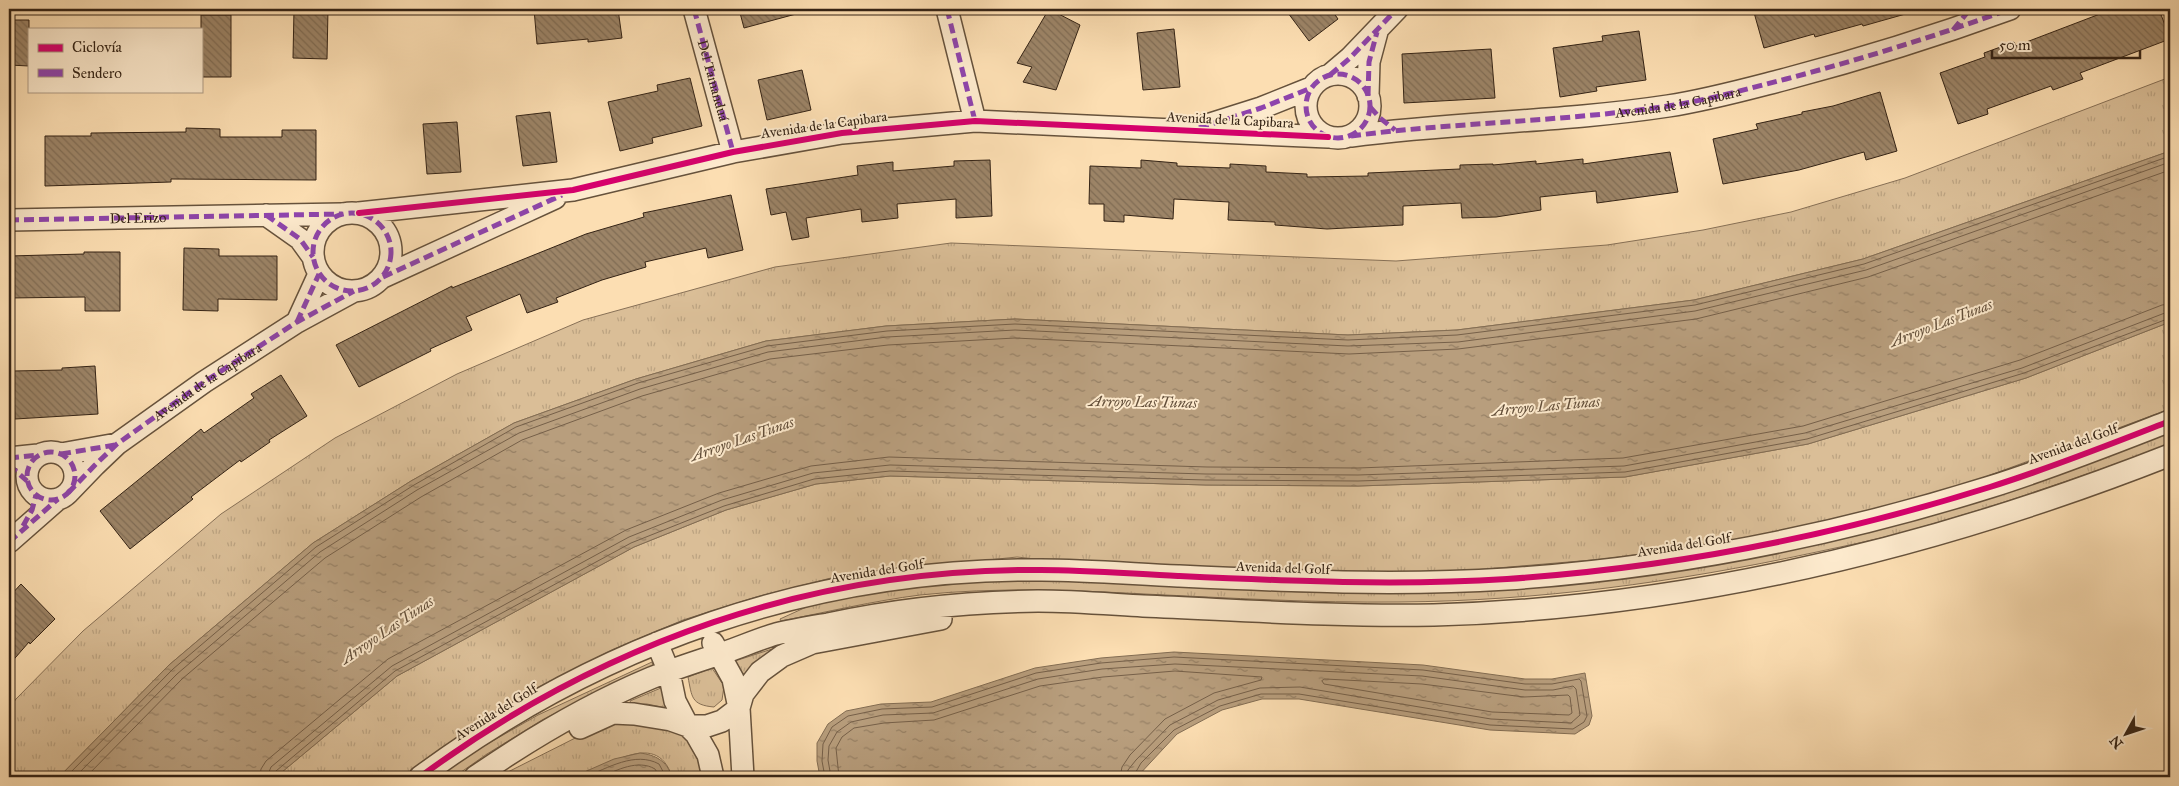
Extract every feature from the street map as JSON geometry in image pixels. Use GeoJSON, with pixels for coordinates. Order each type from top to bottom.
{"type":"FeatureCollection","features":[{"type":"Feature","properties":{"kind":"street","name":"Del Tamanduá"},"geometry":{"type":"LineString","coordinates":[[694,9],[732,152]]}},
{"type":"Feature","properties":{"kind":"street"},"geometry":{"type":"LineString","coordinates":[[946,9],[975,121]]}},
{"type":"Feature","properties":{"kind":"street","name":"Avenida de la Capibara"},"geometry":{"type":"LineString","coordinates":[[1192,130],[1261,108],[1311,88],[1350,58],[1397,9]]}},
{"type":"Feature","properties":{"kind":"street"},"geometry":{"type":"LineString","coordinates":[[1953,30],[1970,9]]}},
{"type":"Feature","properties":{"kind":"street","name":"Avenida de la Capibara"},"geometry":{"type":"LineString","coordinates":[[1311,88],[1306,107],[1307,117],[1319,133],[1336,139],[1395,130],[1508,122],[1669,106],[1729,94],[1864,59],[2010,9]]}},
{"type":"Feature","properties":{"kind":"street"},"geometry":{"type":"LineString","coordinates":[[1351,136],[1364,124],[1369,102],[1369,62],[1377,30]]}},
{"type":"Feature","properties":{"kind":"street"},"geometry":{"type":"LineString","coordinates":[[1330,75],[1340,74],[1357,81],[1369,102],[1395,130]]}},
{"type":"Feature","properties":{"kind":"street","name":"Avenida de la Capibara"},"geometry":{"type":"LineString","coordinates":[[351,213],[573,190],[732,152],[842,133],[975,121],[1328,137]]}},
{"type":"Feature","properties":{"kind":"street","name":"Avenida de la Capibara"},"geometry":{"type":"LineString","coordinates":[[15,536],[63,496],[118,444],[204,382],[297,322],[354,291],[375,284],[383,277],[573,190]]}},
{"type":"Feature","properties":{"kind":"street"},"geometry":{"type":"LineString","coordinates":[[297,322],[316,265],[317,235],[332,218],[351,213],[372,218],[382,226],[389,238],[390,258],[383,277]]}},
{"type":"Feature","properties":{"kind":"street","name":"Del Erizo"},"geometry":{"type":"LineString","coordinates":[[9,220],[351,213]]}},
{"type":"Feature","properties":{"kind":"street"},"geometry":{"type":"LineString","coordinates":[[266,215],[300,239],[329,283],[341,289],[354,291]]}},
{"type":"Feature","properties":{"kind":"street","name":"Avenida del Golf"},"geometry":{"type":"LineString","coordinates":[[420,777],[506,718],[596,668],[657,643],[776,602],[885,581],[968,572],[1041,570],[1261,580],[1433,583],[1512,578],[1669,562],[1781,541],[1891,515],[1992,486],[2170,421]]}},
{"type":"Feature","properties":{"kind":"street","name":"Avenida de la Capibara"},"geometry":{"type":"LineString","coordinates":[[15,536],[32,510],[29,466],[38,455],[46,452],[60,454],[118,444]]}},
{"type":"Feature","properties":{"kind":"street"},"geometry":{"type":"LineString","coordinates":[[9,465],[32,488],[51,500],[63,496],[73,486],[75,471],[72,464],[60,454]]}},
{"type":"Feature","properties":{"kind":"street"},"geometry":{"type":"LineString","coordinates":[[9,458],[38,455]]}},
{"type":"Feature","properties":{"kind":"street"},"geometry":{"type":"LineString","coordinates":[[475,777],[523,745],[565,721],[610,697],[669,672],[776,634],[889,612],[970,603],[1041,601],[1270,612],[1434,615],[1523,609],[1674,593],[1788,572],[1890,548],[2001,516],[2170,455]]}},
{"type":"Feature","properties":{"kind":"street"},"geometry":{"type":"LineString","coordinates":[[485,777],[597,719],[613,713],[634,714],[671,720],[688,726],[707,726],[722,721],[739,708],[743,694],[760,672],[782,656],[812,643],[1041,601]]}},
{"type":"Feature","properties":{"kind":"street"},"geometry":{"type":"LineString","coordinates":[[705,626],[733,679],[739,708],[743,777]]}},
{"type":"Feature","properties":{"kind":"street"},"geometry":{"type":"LineString","coordinates":[[657,643],[669,672],[675,701],[688,726],[696,734],[708,755],[713,777]]}},
{"type":"Feature","properties":{"kind":"green space"},"geometry":{"type":"Polygon","coordinates":[[[2170,77],[2170,151],[1863,259],[1694,300],[1457,330],[1348,335],[1015,319],[886,326],[766,341],[636,379],[514,423],[411,481],[313,543],[169,665],[59,777],[9,777],[9,709],[16,699],[83,631],[221,514],[335,438],[457,374],[583,320],[775,267],[951,243],[1396,261],[1607,245],[1703,230],[1791,212],[1905,178],[2170,77]]]}},
{"type":"Feature","properties":{"kind":"green space"},"geometry":{"type":"Polygon","coordinates":[[[2170,322],[2170,409],[1966,484],[1825,523],[1709,545],[1604,559],[1426,574],[1072,563],[1017,557],[843,575],[756,597],[683,620],[614,649],[533,690],[471,727],[403,777],[276,777],[397,676],[634,547],[726,510],[816,484],[890,476],[1206,485],[1358,486],[1625,477],[1808,444],[2026,378],[2170,322]]]}},
{"type":"Feature","properties":{"kind":"green space"},"geometry":{"type":"Polygon","coordinates":[[[2170,431],[2170,443],[2162,447],[2036,492],[1908,531],[1860,543],[1761,563],[1659,581],[1555,594],[1451,601],[1399,602],[1304,601],[1061,590],[948,592],[902,597],[781,621],[780,619],[813,604],[841,598],[918,587],[996,580],[1062,580],[1302,592],[1402,592],[1602,581],[2170,431]]]}},
{"type":"Feature","properties":{"kind":"green space"},"geometry":{"type":"Polygon","coordinates":[[[772,649],[760,659],[744,680],[735,661],[772,649]]]}},
{"type":"Feature","properties":{"kind":"green space"},"geometry":{"type":"Polygon","coordinates":[[[652,662],[653,666],[542,720],[454,777],[435,777],[538,715],[652,662]]]}},
{"type":"Feature","properties":{"kind":"green space"},"geometry":{"type":"Polygon","coordinates":[[[712,668],[724,686],[722,700],[714,707],[701,704],[694,699],[688,677],[712,668]]]}},
{"type":"Feature","properties":{"kind":"green space"},"geometry":{"type":"Polygon","coordinates":[[[668,685],[676,710],[647,704],[632,705],[630,701],[668,685]]]}},
{"type":"Feature","properties":{"kind":"green space"},"geometry":{"type":"Polygon","coordinates":[[[625,720],[691,735],[704,777],[672,777],[664,762],[654,754],[641,753],[627,756],[572,777],[545,779],[498,777],[599,726],[625,720]]]}},
{"type":"Feature","properties":{"kind":"water","name":"Arroyo Las Tunas"},"geometry":{"type":"Polygon","coordinates":[[[2170,151],[2170,322],[2026,378],[1808,444],[1625,477],[1358,486],[1206,485],[890,476],[816,484],[726,510],[634,547],[397,676],[276,777],[59,777],[169,665],[313,543],[411,481],[514,423],[636,379],[766,341],[886,326],[1015,319],[1348,335],[1457,330],[1694,300],[1863,259],[2170,151]]]}},
{"type":"Feature","properties":{"kind":"water"},"geometry":{"type":"Polygon","coordinates":[[[1174,652],[1423,665],[1525,679],[1552,679],[1585,673],[1592,716],[1589,725],[1575,734],[1490,730],[1299,699],[1262,699],[1222,710],[1177,734],[1137,777],[820,777],[817,761],[817,743],[828,724],[846,711],[881,704],[931,702],[1035,668],[1101,658],[1174,652]]]}},
{"type":"Feature","properties":{"kind":"water"},"geometry":{"type":"Polygon","coordinates":[[[640,753],[651,755],[664,763],[672,777],[573,777],[614,759],[640,753]]]}},
{"type":"Feature","properties":{"kind":"building"},"geometry":{"type":"Polygon","coordinates":[[[294,9],[328,9],[327,59],[293,58],[294,9]]]}},
{"type":"Feature","properties":{"kind":"building"},"geometry":{"type":"Polygon","coordinates":[[[534,9],[618,9],[622,38],[588,42],[588,39],[537,44],[534,9]]]}},
{"type":"Feature","properties":{"kind":"building"},"geometry":{"type":"Polygon","coordinates":[[[739,9],[795,9],[796,14],[744,28],[739,9]]]}},
{"type":"Feature","properties":{"kind":"building"},"geometry":{"type":"Polygon","coordinates":[[[1049,9],[1080,25],[1056,90],[1023,82],[1032,67],[1017,63],[1049,9]]]}},
{"type":"Feature","properties":{"kind":"building"},"geometry":{"type":"Polygon","coordinates":[[[1285,9],[1331,9],[1338,19],[1309,41],[1285,9]]]}},
{"type":"Feature","properties":{"kind":"building"},"geometry":{"type":"Polygon","coordinates":[[[1753,9],[1908,9],[1909,13],[1815,37],[1814,34],[1764,48],[1753,9]]]}},
{"type":"Feature","properties":{"kind":"building"},"geometry":{"type":"Polygon","coordinates":[[[2113,9],[2159,9],[2170,39],[2080,73],[2083,79],[2053,90],[2051,86],[1987,109],[1988,114],[1958,124],[1940,73],[1985,57],[1984,53],[2014,42],[2016,46],[2113,9]]]}},
{"type":"Feature","properties":{"kind":"building"},"geometry":{"type":"Polygon","coordinates":[[[201,15],[231,15],[231,77],[202,77],[201,15]]]}},
{"type":"Feature","properties":{"kind":"building"},"geometry":{"type":"Polygon","coordinates":[[[9,20],[29,20],[28,66],[9,65],[9,20]]]}},
{"type":"Feature","properties":{"kind":"building"},"geometry":{"type":"Polygon","coordinates":[[[1174,29],[1180,87],[1143,90],[1137,33],[1174,29]]]}},
{"type":"Feature","properties":{"kind":"building"},"geometry":{"type":"Polygon","coordinates":[[[1639,31],[1646,80],[1596,87],[1597,91],[1560,97],[1553,48],[1603,41],[1602,36],[1639,31]]]}},
{"type":"Feature","properties":{"kind":"building"},"geometry":{"type":"Polygon","coordinates":[[[1491,49],[1495,98],[1404,103],[1402,54],[1491,49]]]}},
{"type":"Feature","properties":{"kind":"building"},"geometry":{"type":"Polygon","coordinates":[[[802,70],[811,110],[767,120],[758,80],[802,70]]]}},
{"type":"Feature","properties":{"kind":"building"},"geometry":{"type":"Polygon","coordinates":[[[690,78],[702,126],[652,138],[653,143],[620,151],[608,102],[658,91],[657,85],[690,78]]]}},
{"type":"Feature","properties":{"kind":"building"},"geometry":{"type":"Polygon","coordinates":[[[1880,92],[1897,151],[1866,160],[1864,152],[1799,170],[1723,184],[1713,139],[1758,129],[1756,124],[1833,106],[1880,92]]]}},
{"type":"Feature","properties":{"kind":"building"},"geometry":{"type":"Polygon","coordinates":[[[550,112],[557,162],[523,166],[516,116],[550,112]]]}},
{"type":"Feature","properties":{"kind":"building"},"geometry":{"type":"Polygon","coordinates":[[[457,122],[461,172],[427,174],[423,124],[457,122]]]}},
{"type":"Feature","properties":{"kind":"building"},"geometry":{"type":"Polygon","coordinates":[[[186,128],[220,129],[220,137],[282,137],[282,130],[316,130],[316,180],[171,179],[171,182],[45,186],[45,136],[91,136],[91,133],[186,132],[186,128]]]}},
{"type":"Feature","properties":{"kind":"building"},"geometry":{"type":"Polygon","coordinates":[[[1670,152],[1678,192],[1597,203],[1596,191],[1540,197],[1541,210],[1496,217],[1462,218],[1461,203],[1403,206],[1403,225],[1327,229],[1275,225],[1275,222],[1228,220],[1229,202],[1174,199],[1173,219],[1124,215],[1124,222],[1104,221],[1104,204],[1089,204],[1090,166],[1141,168],[1141,160],[1177,163],[1177,166],[1230,168],[1230,164],[1266,166],[1266,172],[1307,174],[1307,177],[1368,176],[1368,173],[1460,169],[1460,165],[1493,165],[1536,161],[1536,164],[1583,159],[1583,164],[1670,152]]]}},
{"type":"Feature","properties":{"kind":"building"},"geometry":{"type":"Polygon","coordinates":[[[990,160],[992,216],[956,218],[956,199],[897,204],[898,218],[862,222],[861,209],[806,218],[809,237],[792,240],[786,212],[771,215],[766,189],[858,175],[857,166],[893,162],[893,171],[954,166],[954,161],[990,160]]]}},
{"type":"Feature","properties":{"kind":"building"},"geometry":{"type":"Polygon","coordinates":[[[731,195],[743,250],[708,258],[706,248],[645,262],[646,267],[602,280],[556,298],[558,302],[527,313],[520,294],[466,317],[472,330],[430,349],[431,351],[359,387],[336,345],[452,286],[452,288],[586,234],[644,217],[643,213],[731,195]]]}},
{"type":"Feature","properties":{"kind":"building"},"geometry":{"type":"Polygon","coordinates":[[[184,248],[219,249],[219,256],[277,256],[277,300],[218,299],[218,311],[183,310],[184,248]]]}},
{"type":"Feature","properties":{"kind":"building"},"geometry":{"type":"Polygon","coordinates":[[[84,252],[120,252],[120,311],[85,311],[85,297],[9,298],[9,256],[84,254],[84,252]]]}},
{"type":"Feature","properties":{"kind":"building"},"geometry":{"type":"Polygon","coordinates":[[[95,366],[98,414],[15,419],[13,371],[62,370],[62,368],[95,366]]]}},
{"type":"Feature","properties":{"kind":"building"},"geometry":{"type":"Polygon","coordinates":[[[281,375],[307,416],[269,440],[270,442],[241,462],[240,460],[191,497],[193,499],[130,549],[100,511],[201,429],[204,433],[254,398],[251,394],[281,375]]]}},
{"type":"Feature","properties":{"kind":"building"},"geometry":{"type":"Polygon","coordinates":[[[21,584],[55,619],[30,644],[29,642],[9,665],[9,597],[21,584]]]}},
{"type":"Feature","properties":{"kind":"marked path"},"geometry":{"type":"LineString","coordinates":[[694,9],[733,152]]}},
{"type":"Feature","properties":{"kind":"marked path"},"geometry":{"type":"LineString","coordinates":[[947,9],[975,121]]}},
{"type":"Feature","properties":{"kind":"marked path"},"geometry":{"type":"LineString","coordinates":[[1330,75],[1350,58],[1397,9]]}},
{"type":"Feature","properties":{"kind":"marked path"},"geometry":{"type":"LineString","coordinates":[[1953,30],[1970,9]]}},
{"type":"Feature","properties":{"kind":"marked path"},"geometry":{"type":"LineString","coordinates":[[1351,136],[1390,131],[1589,115],[1683,104],[1843,63],[1927,38],[2010,9]]}},
{"type":"Feature","properties":{"kind":"marked path"},"geometry":{"type":"LineString","coordinates":[[1368,96],[1369,62],[1377,32]]}},
{"type":"Feature","properties":{"kind":"marked path"},"geometry":{"type":"LineString","coordinates":[[1338,74],[1350,77],[1361,83],[1367,94],[1370,106],[1367,118],[1361,129],[1350,135],[1338,138],[1326,135],[1315,129],[1309,118],[1306,106],[1309,94],[1315,83],[1326,77],[1338,74]]}},
{"type":"Feature","properties":{"kind":"marked path"},"geometry":{"type":"LineString","coordinates":[[1199,128],[1261,108],[1311,88]]}},
{"type":"Feature","properties":{"kind":"marked path"},"geometry":{"type":"LineString","coordinates":[[1370,107],[1395,130]]}},
{"type":"Feature","properties":{"kind":"marked path"},"geometry":{"type":"LineString","coordinates":[[383,277],[562,195]]}},
{"type":"Feature","properties":{"kind":"marked path"},"geometry":{"type":"LineString","coordinates":[[352,213],[367,216],[380,224],[388,237],[391,252],[388,267],[380,280],[367,288],[352,291],[337,288],[324,280],[316,267],[313,252],[316,237],[324,224],[337,216],[352,213]]}},
{"type":"Feature","properties":{"kind":"marked path"},"geometry":{"type":"LineString","coordinates":[[9,220],[342,214]]}},
{"type":"Feature","properties":{"kind":"marked path"},"geometry":{"type":"LineString","coordinates":[[266,215],[300,239],[313,257]]}},
{"type":"Feature","properties":{"kind":"marked path"},"geometry":{"type":"LineString","coordinates":[[297,322],[319,274]]}},
{"type":"Feature","properties":{"kind":"marked path"},"geometry":{"type":"LineString","coordinates":[[68,493],[117,444],[204,382],[297,322],[354,291]]}},
{"type":"Feature","properties":{"kind":"marked path"},"geometry":{"type":"LineString","coordinates":[[61,454],[115,445]]}},
{"type":"Feature","properties":{"kind":"marked path"},"geometry":{"type":"LineString","coordinates":[[46,452],[56,452],[68,459],[75,471],[75,476],[75,481],[68,493],[56,500],[46,500],[38,496],[31,489],[27,481],[27,471],[31,463],[38,456],[46,452]]}},
{"type":"Feature","properties":{"kind":"marked path"},"geometry":{"type":"LineString","coordinates":[[9,458],[38,455]]}},
{"type":"Feature","properties":{"kind":"marked path"},"geometry":{"type":"LineString","coordinates":[[9,465],[27,481]]}},
{"type":"Feature","properties":{"kind":"marked path"},"geometry":{"type":"LineString","coordinates":[[23,526],[32,510],[36,495]]}},
{"type":"Feature","properties":{"kind":"marked path"},"geometry":{"type":"LineString","coordinates":[[9,542],[58,499]]}},
{"type":"Feature","properties":{"kind":"cycle path"},"geometry":{"type":"LineString","coordinates":[[359,213],[573,190],[733,152],[842,133],[975,121],[1328,137]]}},
{"type":"Feature","properties":{"kind":"cycle path"},"geometry":{"type":"LineString","coordinates":[[420,777],[490,729],[562,687],[637,652],[714,622],[793,599],[874,583],[957,573],[1041,570],[1301,581],[1425,582],[1507,579],[1629,567],[1690,558],[1812,535],[1931,505],[2036,472],[2170,421]]}}]}
